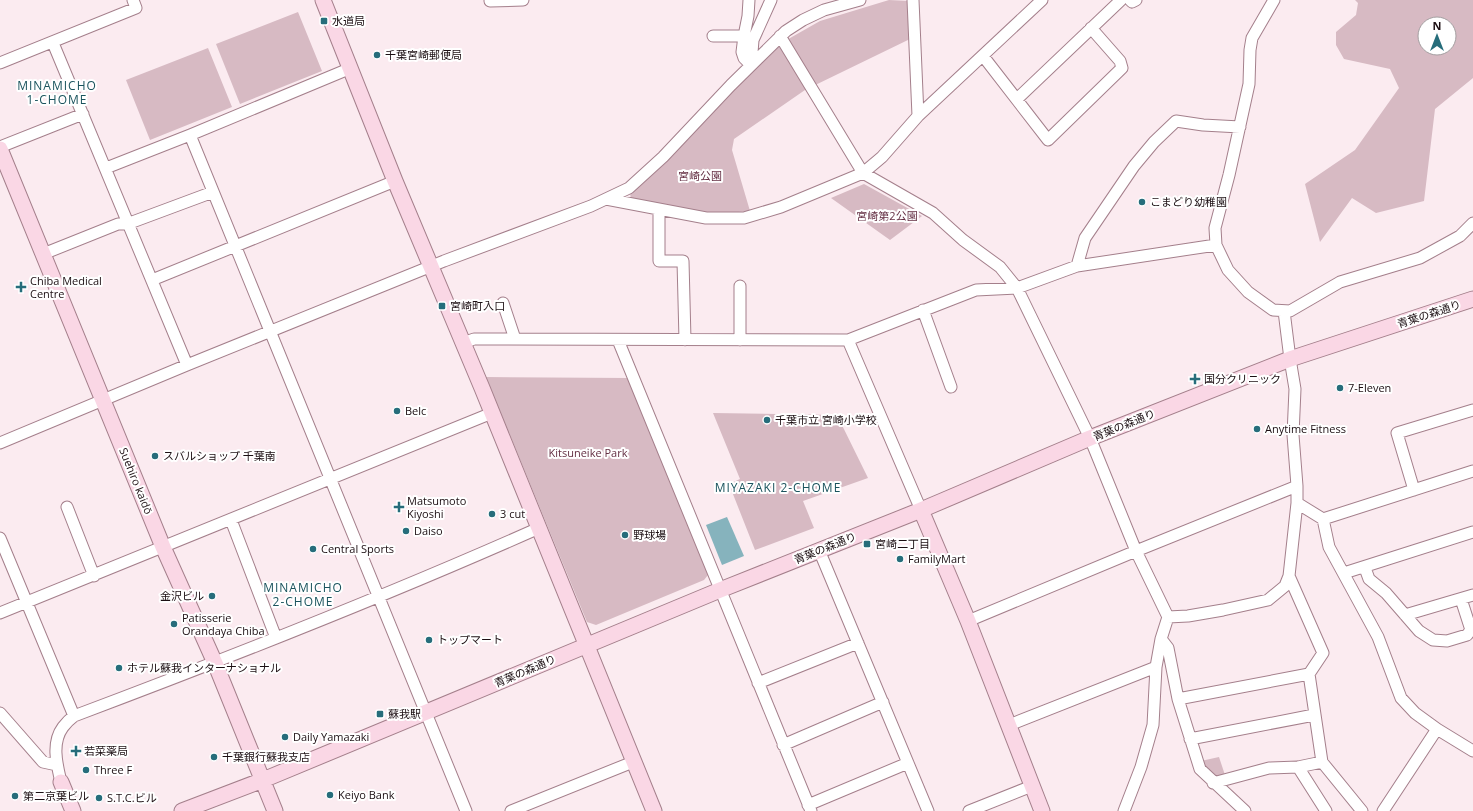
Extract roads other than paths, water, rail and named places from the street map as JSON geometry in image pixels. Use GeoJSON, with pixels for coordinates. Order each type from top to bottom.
{"type":"FeatureCollection","features":[{"type":"Feature","properties":{"kind":"street"},"geometry":{"type":"LineString","coordinates":[[0,63],[53,43],[136,8],[133,0]]}},
{"type":"Feature","properties":{"kind":"street"},"geometry":{"type":"LineString","coordinates":[[323,0],[395,181],[432,266],[654,811]]}},
{"type":"Feature","properties":{"kind":"street"},"geometry":{"type":"LineString","coordinates":[[490,1],[523,0]]}},
{"type":"Feature","properties":{"kind":"street"},"geometry":{"type":"LineString","coordinates":[[749,0],[742,52],[744,58],[751,65]]}},
{"type":"Feature","properties":{"kind":"street"},"geometry":{"type":"LineString","coordinates":[[751,65],[753,40],[771,0]]}},
{"type":"Feature","properties":{"kind":"street"},"geometry":{"type":"LineString","coordinates":[[0,443],[187,365],[432,266],[591,206],[629,188],[663,157],[751,65],[786,31],[824,10],[860,0]]}},
{"type":"Feature","properties":{"kind":"street"},"geometry":{"type":"LineString","coordinates":[[913,0],[918,116]]}},
{"type":"Feature","properties":{"kind":"street"},"geometry":{"type":"LineString","coordinates":[[606,199],[706,218],[744,218],[781,207],[863,173],[882,157],[918,116],[1042,0]]}},
{"type":"Feature","properties":{"kind":"street"},"geometry":{"type":"LineString","coordinates":[[1017,99],[1121,0]]}},
{"type":"Feature","properties":{"kind":"street"},"geometry":{"type":"LineString","coordinates":[[1130,0],[1132,2],[1136,0]]}},
{"type":"Feature","properties":{"kind":"street"},"geometry":{"type":"LineString","coordinates":[[1274,0],[1252,38],[1250,50],[1249,84],[1229,175],[1215,228],[1216,245],[1228,270],[1248,292],[1273,310],[1290,311],[1340,282],[1420,258],[1460,236],[1473,223]]}},
{"type":"Feature","properties":{"kind":"street"},"geometry":{"type":"LineString","coordinates":[[983,56],[1048,140],[1122,68],[1120,61],[1091,28]]}},
{"type":"Feature","properties":{"kind":"street"},"geometry":{"type":"LineString","coordinates":[[713,36],[744,36]]}},
{"type":"Feature","properties":{"kind":"street"},"geometry":{"type":"LineString","coordinates":[[780,36],[863,173],[933,213],[963,240],[1000,267],[1017,288],[1090,438],[1136,551],[1168,617],[1161,639],[1156,667],[1153,725],[1141,767],[1124,811]]}},
{"type":"Feature","properties":{"kind":"street"},"geometry":{"type":"LineString","coordinates":[[53,43],[106,168],[127,224],[187,365]]}},
{"type":"Feature","properties":{"kind":"street"},"geometry":{"type":"LineString","coordinates":[[106,168],[351,68]]}},
{"type":"Feature","properties":{"kind":"street"},"geometry":{"type":"LineString","coordinates":[[0,148],[83,114]]}},
{"type":"Feature","properties":{"kind":"street"},"geometry":{"type":"LineString","coordinates":[[1077,266],[1085,238],[1134,166],[1154,142],[1176,121],[1203,125],[1240,127]]}},
{"type":"Feature","properties":{"kind":"street"},"geometry":{"type":"LineString","coordinates":[[190,135],[466,811]]}},
{"type":"Feature","properties":{"kind":"street","name":"Suehiro kaidō"},"geometry":{"type":"LineString","coordinates":[[0,148],[163,547],[215,663],[275,811]]}},
{"type":"Feature","properties":{"kind":"street"},"geometry":{"type":"LineString","coordinates":[[152,280],[395,181]]}},
{"type":"Feature","properties":{"kind":"street"},"geometry":{"type":"LineString","coordinates":[[43,254],[118,224],[127,224],[213,192]]}},
{"type":"Feature","properties":{"kind":"street"},"geometry":{"type":"LineString","coordinates":[[659,209],[659,261],[683,261],[685,340]]}},
{"type":"Feature","properties":{"kind":"street"},"geometry":{"type":"LineString","coordinates":[[463,343],[474,339],[848,340],[976,290],[1017,288],[1077,266],[1216,245]]}},
{"type":"Feature","properties":{"kind":"street"},"geometry":{"type":"LineString","coordinates":[[740,286],[740,340]]}},
{"type":"Feature","properties":{"kind":"street","name":"青葉の森通り"},"geometry":{"type":"LineString","coordinates":[[182,811],[263,780],[425,711],[720,590],[921,510],[1090,438],[1290,359],[1473,299]]}},
{"type":"Feature","properties":{"kind":"street"},"geometry":{"type":"LineString","coordinates":[[503,302],[515,339]]}},
{"type":"Feature","properties":{"kind":"street"},"geometry":{"type":"LineString","coordinates":[[923,310],[951,387]]}},
{"type":"Feature","properties":{"kind":"street"},"geometry":{"type":"LineString","coordinates":[[1168,617],[1188,616],[1268,600],[1285,586],[1289,576],[1297,502],[1297,486],[1293,435],[1295,389],[1284,311]]}},
{"type":"Feature","properties":{"kind":"street"},"geometry":{"type":"LineString","coordinates":[[618,340],[810,808],[908,763]]}},
{"type":"Feature","properties":{"kind":"street"},"geometry":{"type":"LineString","coordinates":[[848,340],[968,622],[1042,811]]}},
{"type":"Feature","properties":{"kind":"street"},"geometry":{"type":"LineString","coordinates":[[1414,490],[1398,433],[1473,410]]}},
{"type":"Feature","properties":{"kind":"street"},"geometry":{"type":"LineString","coordinates":[[0,613],[492,413]]}},
{"type":"Feature","properties":{"kind":"street"},"geometry":{"type":"LineString","coordinates":[[1323,519],[1473,471]]}},
{"type":"Feature","properties":{"kind":"street"},"geometry":{"type":"LineString","coordinates":[[968,622],[1136,551],[1297,486]]}},
{"type":"Feature","properties":{"kind":"street"},"geometry":{"type":"LineString","coordinates":[[1297,502],[1323,519],[1329,547],[1378,637],[1401,698],[1415,713],[1437,729],[1473,751]]}},
{"type":"Feature","properties":{"kind":"street"},"geometry":{"type":"LineString","coordinates":[[67,507],[94,576]]}},
{"type":"Feature","properties":{"kind":"street"},"geometry":{"type":"LineString","coordinates":[[231,520],[276,638]]}},
{"type":"Feature","properties":{"kind":"street"},"geometry":{"type":"LineString","coordinates":[[73,811],[61,782],[57,765],[56,748],[57,738],[63,726],[74,716],[215,663],[446,569],[539,528]]}},
{"type":"Feature","properties":{"kind":"street"},"geometry":{"type":"LineString","coordinates":[[1344,573],[1365,568],[1473,532]]}},
{"type":"Feature","properties":{"kind":"street"},"geometry":{"type":"LineString","coordinates":[[0,538],[74,716]]}},
{"type":"Feature","properties":{"kind":"street"},"geometry":{"type":"LineString","coordinates":[[820,550],[928,811]]}},
{"type":"Feature","properties":{"kind":"street"},"geometry":{"type":"LineString","coordinates":[[1365,568],[1369,579],[1386,593],[1419,631],[1433,640],[1447,640],[1467,635],[1471,630],[1461,598]]}},
{"type":"Feature","properties":{"kind":"street"},"geometry":{"type":"LineString","coordinates":[[1289,576],[1323,653],[1309,674],[1322,762],[1362,811]]}},
{"type":"Feature","properties":{"kind":"street"},"geometry":{"type":"LineString","coordinates":[[1404,615],[1473,595]]}},
{"type":"Feature","properties":{"kind":"street"},"geometry":{"type":"LineString","coordinates":[[1161,639],[1168,648],[1178,699],[1200,769],[1213,783],[1245,811]]}},
{"type":"Feature","properties":{"kind":"street"},"geometry":{"type":"LineString","coordinates":[[758,683],[858,643]]}},
{"type":"Feature","properties":{"kind":"street"},"geometry":{"type":"LineString","coordinates":[[1009,725],[1156,667]]}},
{"type":"Feature","properties":{"kind":"street"},"geometry":{"type":"LineString","coordinates":[[1178,699],[1309,674]]}},
{"type":"Feature","properties":{"kind":"street"},"geometry":{"type":"LineString","coordinates":[[784,745],[883,702]]}},
{"type":"Feature","properties":{"kind":"street"},"geometry":{"type":"LineString","coordinates":[[0,714],[43,762],[57,765]]}},
{"type":"Feature","properties":{"kind":"street"},"geometry":{"type":"LineString","coordinates":[[1190,739],[1314,715]]}},
{"type":"Feature","properties":{"kind":"street"},"geometry":{"type":"LineString","coordinates":[[1383,811],[1437,729]]}},
{"type":"Feature","properties":{"kind":"street"},"geometry":{"type":"LineString","coordinates":[[510,811],[633,762]]}},
{"type":"Feature","properties":{"kind":"street"},"geometry":{"type":"LineString","coordinates":[[1213,783],[1269,768],[1298,767],[1322,762]]}},
{"type":"Feature","properties":{"kind":"street"},"geometry":{"type":"LineString","coordinates":[[1298,767],[1326,811]]}},
{"type":"Feature","properties":{"kind":"street"},"geometry":{"type":"LineString","coordinates":[[968,811],[1032,786]]}},
{"type":"Feature","properties":{"kind":"water"},"geometry":{"type":"Polygon","coordinates":[[[727,517],[744,556],[722,565],[706,525],[727,517]]]}},
{"type":"Feature","properties":{"kind":"place","name":"水道局"},"geometry":{"type":"Point","coordinates":[324,21]}},
{"type":"Feature","properties":{"kind":"place","name":"千葉宮崎郵便局"},"geometry":{"type":"Point","coordinates":[377,55]}},
{"type":"Feature","properties":{"kind":"place","name":"こまどり幼稚園"},"geometry":{"type":"Point","coordinates":[1142,202]}},
{"type":"Feature","properties":{"kind":"place","name":"Chiba Medical Centre"},"geometry":{"type":"Point","coordinates":[21,287]}},
{"type":"Feature","properties":{"kind":"place","name":"宮崎町入口"},"geometry":{"type":"Point","coordinates":[442,306]}},
{"type":"Feature","properties":{"kind":"place","name":"国分クリニック"},"geometry":{"type":"Point","coordinates":[1195,379]}},
{"type":"Feature","properties":{"kind":"place","name":"7-Eleven"},"geometry":{"type":"Point","coordinates":[1340,388]}},
{"type":"Feature","properties":{"kind":"place","name":"Belc"},"geometry":{"type":"Point","coordinates":[397,411]}},
{"type":"Feature","properties":{"kind":"place","name":"千葉市立 宮崎小学校"},"geometry":{"type":"Point","coordinates":[767,420]}},
{"type":"Feature","properties":{"kind":"place","name":"Anytime Fitness"},"geometry":{"type":"Point","coordinates":[1257,429]}},
{"type":"Feature","properties":{"kind":"place","name":"スバルショップ 千葉南"},"geometry":{"type":"Point","coordinates":[155,456]}},
{"type":"Feature","properties":{"kind":"place","name":"Matsumoto Kiyoshi"},"geometry":{"type":"Point","coordinates":[399,507]}},
{"type":"Feature","properties":{"kind":"place","name":"3 cut"},"geometry":{"type":"Point","coordinates":[492,514]}},
{"type":"Feature","properties":{"kind":"place","name":"Daiso"},"geometry":{"type":"Point","coordinates":[406,531]}},
{"type":"Feature","properties":{"kind":"place","name":"野球場"},"geometry":{"type":"Point","coordinates":[625,535]}},
{"type":"Feature","properties":{"kind":"place","name":"宮崎二丁目"},"geometry":{"type":"Point","coordinates":[867,544]}},
{"type":"Feature","properties":{"kind":"place","name":"Central Sports"},"geometry":{"type":"Point","coordinates":[313,549]}},
{"type":"Feature","properties":{"kind":"place","name":"FamilyMart"},"geometry":{"type":"Point","coordinates":[900,559]}},
{"type":"Feature","properties":{"kind":"place","name":"金沢ビル"},"geometry":{"type":"Point","coordinates":[212,596]}},
{"type":"Feature","properties":{"kind":"place","name":"Patisserie Orandaya Chiba"},"geometry":{"type":"Point","coordinates":[174,624]}},
{"type":"Feature","properties":{"kind":"place","name":"トップマート"},"geometry":{"type":"Point","coordinates":[429,640]}},
{"type":"Feature","properties":{"kind":"place","name":"ホテル蘇我インターナショナル"},"geometry":{"type":"Point","coordinates":[119,668]}},
{"type":"Feature","properties":{"kind":"place","name":"蘇我駅"},"geometry":{"type":"Point","coordinates":[380,714]}},
{"type":"Feature","properties":{"kind":"place","name":"Daily Yamazaki"},"geometry":{"type":"Point","coordinates":[285,737]}},
{"type":"Feature","properties":{"kind":"place","name":"若菜薬局"},"geometry":{"type":"Point","coordinates":[76,751]}},
{"type":"Feature","properties":{"kind":"place","name":"千葉銀行蘇我支店"},"geometry":{"type":"Point","coordinates":[214,757]}},
{"type":"Feature","properties":{"kind":"place","name":"Three F"},"geometry":{"type":"Point","coordinates":[86,770]}},
{"type":"Feature","properties":{"kind":"place","name":"Keiyo Bank"},"geometry":{"type":"Point","coordinates":[330,795]}},
{"type":"Feature","properties":{"kind":"place","name":"第二京葉ビル"},"geometry":{"type":"Point","coordinates":[15,796]}},
{"type":"Feature","properties":{"kind":"place","name":"S.T.C.ビル"},"geometry":{"type":"Point","coordinates":[99,798]}},
{"type":"Feature","properties":{"kind":"district","name":"MINAMICHO 1-CHOME"},"geometry":{"type":"Point","coordinates":[57,93]}},
{"type":"Feature","properties":{"kind":"district","name":"MIYAZAKI 2-CHOME"},"geometry":{"type":"Point","coordinates":[778,488]}},
{"type":"Feature","properties":{"kind":"district","name":"MINAMICHO 2-CHOME"},"geometry":{"type":"Point","coordinates":[303,595]}},
{"type":"Feature","properties":{"kind":"park label","name":"宮崎公園"},"geometry":{"type":"Point","coordinates":[700,176]}},
{"type":"Feature","properties":{"kind":"park label","name":"宮崎第2公園"},"geometry":{"type":"Point","coordinates":[887,216]}},
{"type":"Feature","properties":{"kind":"park label","name":"Kitsuneike Park"},"geometry":{"type":"Point","coordinates":[588,453]}}]}
